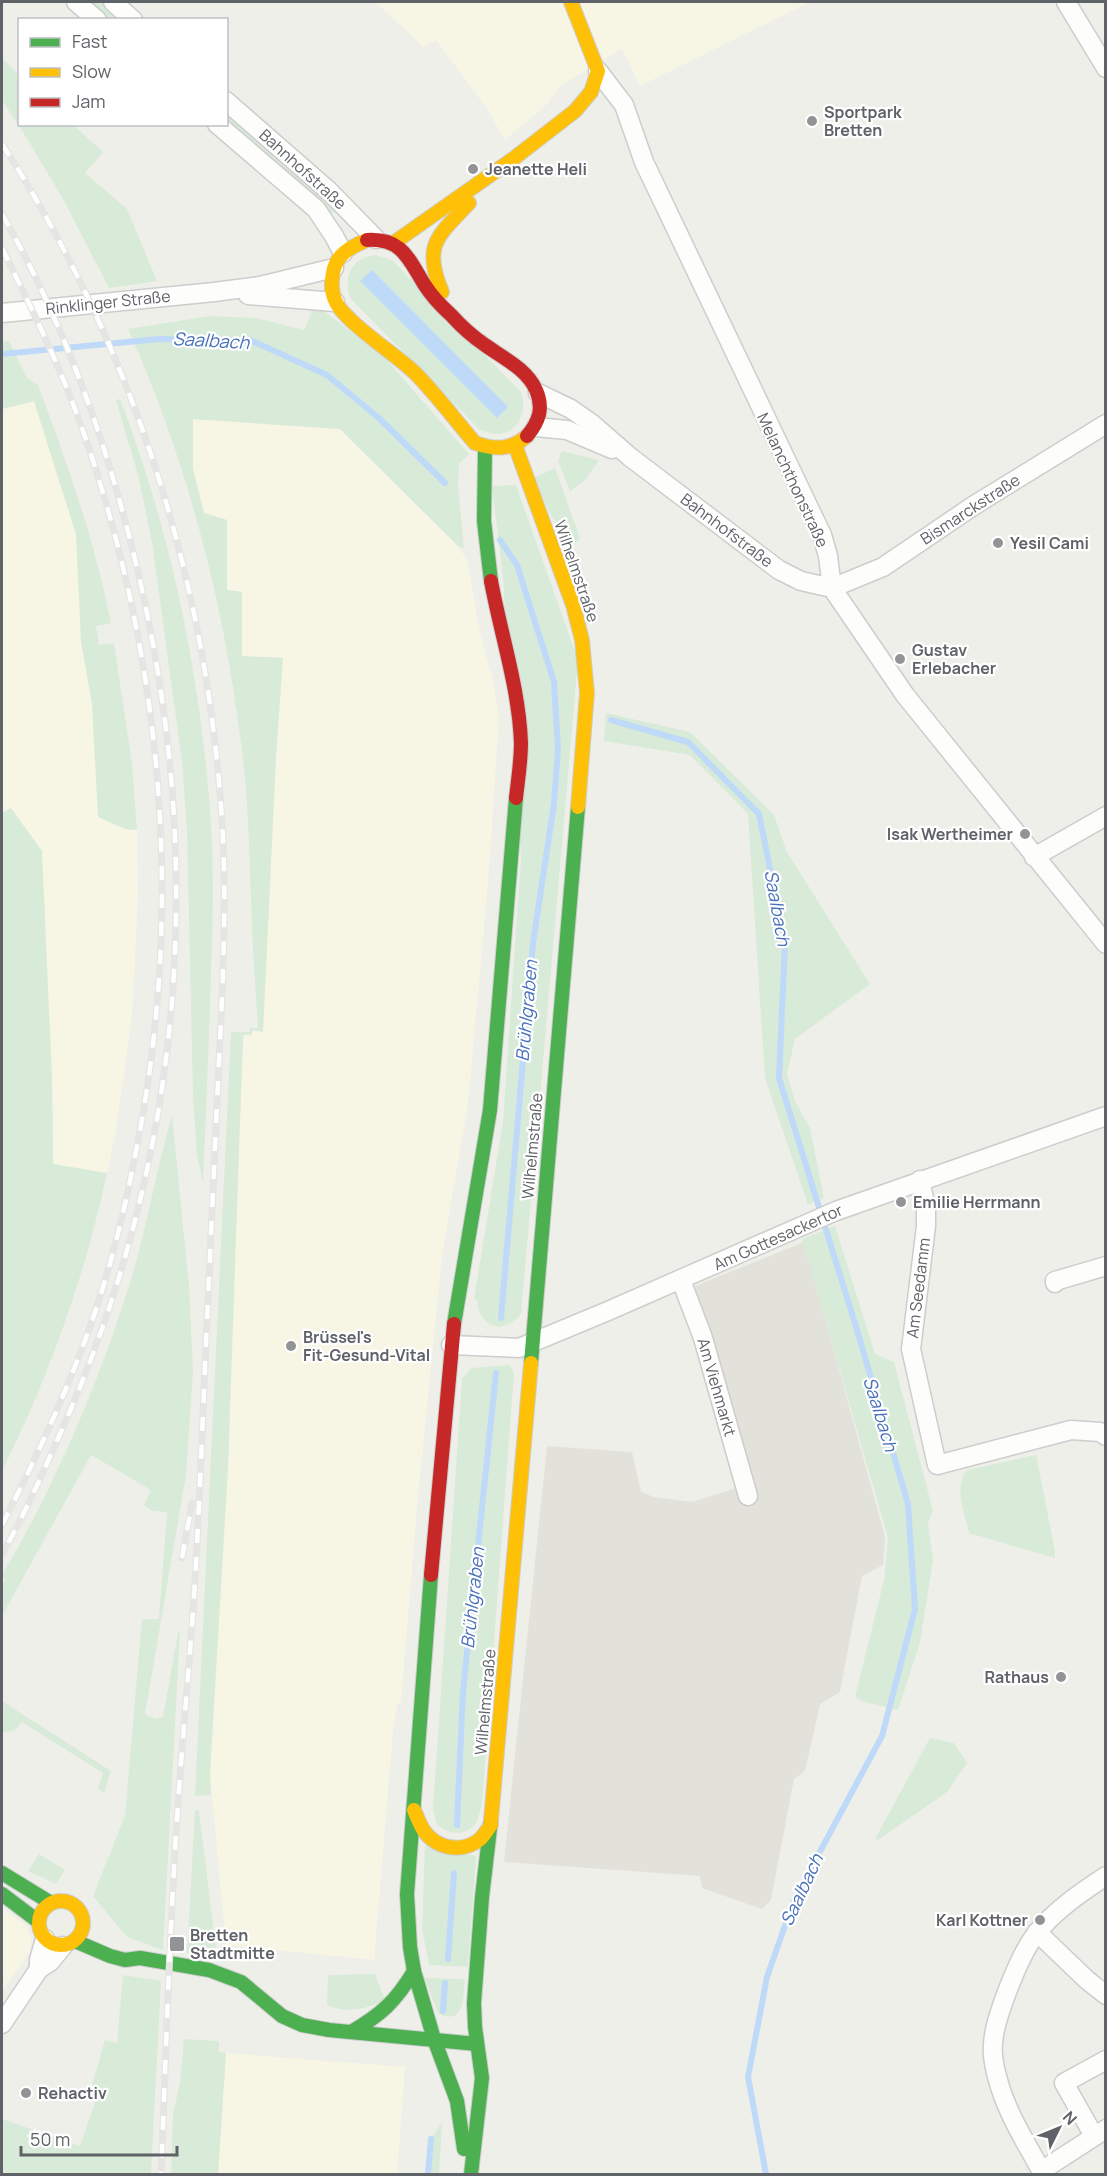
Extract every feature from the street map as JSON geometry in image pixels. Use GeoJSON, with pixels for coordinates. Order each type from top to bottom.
{"type":"FeatureCollection","features":[{"type":"Feature","properties":{"kind":"main road","name":"Melanchthonstraße"},"geometry":{"type":"LineString","coordinates":[[570,2],[598,71]]}},
{"type":"Feature","properties":{"kind":"main road"},"geometry":{"type":"LineString","coordinates":[[384,242],[401,250],[427,288],[454,320],[528,376],[538,393],[540,412],[536,427],[515,445],[499,450],[485,448],[475,443],[415,373],[349,318],[335,302],[331,285],[338,261],[356,243],[384,242],[405,237],[425,219],[464,192],[479,185],[575,111],[591,92],[598,71]]}},
{"type":"Feature","properties":{"kind":"main road"},"geometry":{"type":"LineString","coordinates":[[454,320],[433,273],[430,261],[431,252],[440,236],[472,200],[479,185]]}},
{"type":"Feature","properties":{"kind":"main road","name":"Wilhelmstraße"},"geometry":{"type":"LineString","coordinates":[[469,2175],[482,2087],[475,2015],[482,1898],[491,1825],[534,1342],[587,693],[582,640],[576,614],[515,445]]}},
{"type":"Feature","properties":{"kind":"main road","name":"Wilhelmstraße"},"geometry":{"type":"LineString","coordinates":[[469,2175],[457,2101],[434,2039],[414,1971],[410,1947],[407,1894],[420,1704],[451,1345],[490,1110],[521,745],[520,715],[488,562],[483,497],[485,448]]}},
{"type":"Feature","properties":{"kind":"main road"},"geometry":{"type":"LineString","coordinates":[[414,1810],[425,1833],[438,1843],[454,1848],[470,1845],[480,1839],[491,1825]]}},
{"type":"Feature","properties":{"kind":"main road"},"geometry":{"type":"LineString","coordinates":[[2,1873],[51,1903]]}},
{"type":"Feature","properties":{"kind":"main road"},"geometry":{"type":"LineString","coordinates":[[2,1894],[39,1922]]}},
{"type":"Feature","properties":{"kind":"main road"},"geometry":{"type":"LineString","coordinates":[[69,1943],[81,1935],[83,1920],[79,1909],[72,1903],[63,1901],[51,1903],[41,1913],[39,1922],[40,1931],[45,1939],[53,1944],[69,1943],[125,1960],[140,1958],[209,1970],[242,1982],[262,2002],[302,2025],[477,2044]]}},
{"type":"Feature","properties":{"kind":"main road"},"geometry":{"type":"LineString","coordinates":[[83,1920],[99,1932]]}},
{"type":"Feature","properties":{"kind":"main road"},"geometry":{"type":"LineString","coordinates":[[116,1943],[140,1958]]}},
{"type":"Feature","properties":{"kind":"main road"},"geometry":{"type":"LineString","coordinates":[[351,2032],[376,2018],[394,2002],[414,1971]]}},
{"type":"Feature","properties":{"kind":"street"},"geometry":{"type":"LineString","coordinates":[[76,2],[95,18]]}},
{"type":"Feature","properties":{"kind":"street"},"geometry":{"type":"LineString","coordinates":[[113,2],[132,18]]}},
{"type":"Feature","properties":{"kind":"street"},"geometry":{"type":"LineString","coordinates":[[1065,2],[1106,68]]}},
{"type":"Feature","properties":{"kind":"street","name":"Melanchthonstraße"},"geometry":{"type":"LineString","coordinates":[[598,71],[624,105],[644,162],[822,535],[828,555],[832,588],[905,695],[1106,944]]}},
{"type":"Feature","properties":{"kind":"street","name":"Bahnhofstraße"},"geometry":{"type":"LineString","coordinates":[[228,103],[384,242]]}},
{"type":"Feature","properties":{"kind":"street","name":"Bahnhofstraße"},"geometry":{"type":"LineString","coordinates":[[219,126],[316,209],[334,236],[338,261]]}},
{"type":"Feature","properties":{"kind":"street","name":"Rinklinger Straße"},"geometry":{"type":"LineString","coordinates":[[2,313],[260,286],[338,261]]}},
{"type":"Feature","properties":{"kind":"street","name":"Rinklinger Straße"},"geometry":{"type":"LineString","coordinates":[[214,292],[335,302]]}},
{"type":"Feature","properties":{"kind":"street","name":"Bahnhofstraße"},"geometry":{"type":"LineString","coordinates":[[538,393],[571,409],[619,445],[630,457],[779,570],[801,581],[832,588]]}},
{"type":"Feature","properties":{"kind":"street","name":"Bismarckstraße"},"geometry":{"type":"LineString","coordinates":[[832,588],[883,567],[973,506],[1106,424]]}},
{"type":"Feature","properties":{"kind":"street","name":"Bahnhofstraße"},"geometry":{"type":"LineString","coordinates":[[536,427],[567,430],[630,457]]}},
{"type":"Feature","properties":{"kind":"street"},"geometry":{"type":"LineString","coordinates":[[1034,857],[1106,816]]}},
{"type":"Feature","properties":{"kind":"street","name":"Am Gottesackertor"},"geometry":{"type":"LineString","coordinates":[[451,1345],[519,1348],[681,1280],[836,1211],[1106,1116]]}},
{"type":"Feature","properties":{"kind":"street","name":"Am Seedamm"},"geometry":{"type":"LineString","coordinates":[[920,1180],[926,1208],[926,1226],[911,1349],[937,1465],[1071,1430],[1100,1432],[1106,1436]]}},
{"type":"Feature","properties":{"kind":"street"},"geometry":{"type":"LineString","coordinates":[[1055,1283],[1055,1281],[1106,1266]]}},
{"type":"Feature","properties":{"kind":"street","name":"Am Viehmarkt"},"geometry":{"type":"LineString","coordinates":[[681,1280],[703,1338],[748,1496]]}},
{"type":"Feature","properties":{"kind":"street"},"geometry":{"type":"LineString","coordinates":[[1106,1876],[1059,1910],[1029,1943],[999,2018],[993,2044],[997,2079],[1010,2114],[1042,2173],[1100,2133],[1064,2083],[1106,2060]]}},
{"type":"Feature","properties":{"kind":"street"},"geometry":{"type":"LineString","coordinates":[[1037,1932],[1106,1995]]}},
{"type":"Feature","properties":{"kind":"street"},"geometry":{"type":"LineString","coordinates":[[39,1969],[45,1939]]}},
{"type":"Feature","properties":{"kind":"street"},"geometry":{"type":"LineString","coordinates":[[2,2024],[39,1969],[50,1962],[69,1943]]}},
{"type":"Feature","properties":{"kind":"shaded area"},"geometry":{"type":"Polygon","coordinates":[[[375,2],[810,2],[640,86],[622,49],[561,85],[547,104],[505,140],[486,107],[436,40],[424,47],[375,2]]]}},
{"type":"Feature","properties":{"kind":"shaded area"},"geometry":{"type":"Polygon","coordinates":[[[34,401],[76,534],[81,641],[92,704],[125,829],[137,830],[138,894],[132,1016],[116,1130],[107,1173],[53,1165],[52,1078],[11,808],[2,813],[2,409],[34,401]]]}},
{"type":"Feature","properties":{"kind":"shaded area"},"geometry":{"type":"Polygon","coordinates":[[[193,419],[340,429],[460,548],[468,563],[479,628],[494,685],[499,718],[488,883],[468,1104],[442,1256],[417,1507],[401,1702],[397,1705],[393,1731],[374,1960],[226,1945],[210,1774],[244,1034],[251,1034],[253,1030],[263,1031],[283,658],[242,656],[242,592],[227,590],[227,520],[204,513],[193,469],[193,419]]]}},
{"type":"Feature","properties":{"kind":"shaded area"},"geometry":{"type":"Polygon","coordinates":[[[804,1242],[885,1537],[883,1565],[862,1576],[840,1692],[820,1704],[805,1771],[794,1779],[771,1900],[762,1909],[702,1888],[700,1876],[504,1862],[547,1446],[632,1452],[641,1492],[654,1497],[692,1502],[755,1482],[695,1286],[804,1242]]]}},
{"type":"Feature","properties":{"kind":"shaded area"},"geometry":{"type":"Polygon","coordinates":[[[2,1908],[27,1926],[31,1938],[30,1952],[2,1991],[2,1908]]]}},
{"type":"Feature","properties":{"kind":"shaded area"},"geometry":{"type":"Polygon","coordinates":[[[226,2053],[405,2067],[397,2174],[218,2174],[226,2053]]]}},
{"type":"Feature","properties":{"kind":"green space"},"geometry":{"type":"Polygon","coordinates":[[[88,2],[104,2],[124,18],[107,18],[88,2]]]}},
{"type":"Feature","properties":{"kind":"green space"},"geometry":{"type":"Polygon","coordinates":[[[2,58],[18,74],[18,125],[2,100],[2,58]]]}},
{"type":"Feature","properties":{"kind":"green space"},"geometry":{"type":"Polygon","coordinates":[[[228,109],[340,208],[330,214],[228,124],[228,109]]]}},
{"type":"Feature","properties":{"kind":"green space"},"geometry":{"type":"Polygon","coordinates":[[[19,126],[74,126],[103,152],[85,173],[127,209],[157,281],[109,288],[63,199],[19,126]]]}},
{"type":"Feature","properties":{"kind":"green space"},"geometry":{"type":"Polygon","coordinates":[[[375,255],[392,260],[521,392],[522,414],[515,427],[502,434],[492,434],[479,429],[350,298],[348,282],[351,269],[360,260],[375,255]]]}},
{"type":"Feature","properties":{"kind":"green space"},"geometry":{"type":"Polygon","coordinates":[[[313,309],[324,311],[386,359],[469,454],[459,464],[458,487],[464,547],[460,548],[340,429],[193,419],[193,469],[204,513],[227,520],[227,590],[242,592],[242,656],[283,658],[263,1032],[253,1030],[251,1035],[243,1035],[228,1468],[210,1774],[211,1795],[195,1796],[231,1032],[250,1032],[250,1028],[258,1028],[245,781],[224,636],[200,532],[185,480],[168,429],[128,329],[210,316],[256,318],[304,330],[313,309]]]}},
{"type":"Feature","properties":{"kind":"green space"},"geometry":{"type":"Polygon","coordinates":[[[9,341],[27,378],[38,385],[70,473],[97,562],[111,623],[96,626],[99,645],[114,643],[132,764],[137,830],[125,829],[98,817],[92,704],[81,641],[76,534],[34,401],[2,409],[2,342],[9,341]]]}},
{"type":"Feature","properties":{"kind":"green space"},"geometry":{"type":"Polygon","coordinates":[[[120,399],[155,502],[169,555],[192,661],[206,769],[211,823],[213,898],[203,1182],[197,1155],[193,1095],[187,830],[182,762],[152,542],[138,475],[116,400],[120,399]]]}},
{"type":"Feature","properties":{"kind":"green space"},"geometry":{"type":"Polygon","coordinates":[[[562,451],[599,460],[585,480],[570,491],[558,461],[562,451]]]}},
{"type":"Feature","properties":{"kind":"green space"},"geometry":{"type":"Polygon","coordinates":[[[555,468],[580,538],[573,546],[550,514],[534,478],[555,468]]]}},
{"type":"Feature","properties":{"kind":"green space"},"geometry":{"type":"Polygon","coordinates":[[[516,485],[578,660],[521,1314],[507,1325],[494,1326],[483,1317],[474,1299],[503,1122],[521,858],[503,577],[492,486],[516,485]]]}},
{"type":"Feature","properties":{"kind":"green space"},"geometry":{"type":"Polygon","coordinates":[[[606,713],[690,732],[774,815],[787,852],[870,984],[795,1039],[787,1074],[795,1101],[810,1128],[824,1198],[808,1205],[765,1078],[748,814],[690,755],[604,741],[606,713]]]}},
{"type":"Feature","properties":{"kind":"green space"},"geometry":{"type":"Polygon","coordinates":[[[11,808],[42,851],[52,1078],[53,1164],[107,1173],[88,1250],[64,1325],[35,1399],[2,1471],[2,813],[11,808]]]}},
{"type":"Feature","properties":{"kind":"green space"},"geometry":{"type":"Polygon","coordinates":[[[172,1115],[189,1286],[193,1370],[186,1475],[145,1714],[155,1719],[163,1717],[180,1630],[163,1950],[127,1937],[93,1896],[125,1816],[142,1619],[159,1619],[167,1512],[153,1511],[144,1505],[151,1490],[91,1455],[2,1616],[2,1585],[5,1579],[2,1575],[58,1469],[90,1396],[118,1321],[136,1262],[172,1115]]]}},
{"type":"Feature","properties":{"kind":"green space"},"geometry":{"type":"Polygon","coordinates":[[[835,1226],[875,1354],[894,1362],[933,1511],[928,1522],[933,1560],[920,1642],[898,1710],[865,1702],[855,1697],[884,1580],[888,1538],[802,1239],[835,1226]]]}},
{"type":"Feature","properties":{"kind":"green space"},"geometry":{"type":"Polygon","coordinates":[[[510,1365],[514,1373],[482,1804],[477,1821],[472,1827],[456,1833],[445,1830],[437,1823],[433,1809],[462,1379],[471,1368],[510,1365]]]}},
{"type":"Feature","properties":{"kind":"green space"},"geometry":{"type":"Polygon","coordinates":[[[1036,1455],[1055,1558],[969,1533],[961,1501],[961,1485],[967,1470],[1036,1455]]]}},
{"type":"Feature","properties":{"kind":"green space"},"geometry":{"type":"Polygon","coordinates":[[[2,1701],[111,1771],[104,1793],[98,1789],[103,1773],[22,1722],[14,1731],[2,1732],[2,1701]]]}},
{"type":"Feature","properties":{"kind":"green space"},"geometry":{"type":"Polygon","coordinates":[[[930,1738],[954,1743],[967,1763],[947,1792],[878,1840],[875,1839],[930,1738]]]}},
{"type":"Feature","properties":{"kind":"green space"},"geometry":{"type":"Polygon","coordinates":[[[195,1810],[199,1810],[217,1958],[187,1954],[195,1810]]]}},
{"type":"Feature","properties":{"kind":"green space"},"geometry":{"type":"Polygon","coordinates":[[[425,1846],[476,1856],[468,1967],[429,1965],[422,1929],[425,1846]]]}},
{"type":"Feature","properties":{"kind":"green space"},"geometry":{"type":"Polygon","coordinates":[[[39,1854],[65,1870],[56,1884],[28,1871],[39,1854]]]}},
{"type":"Feature","properties":{"kind":"green space"},"geometry":{"type":"Polygon","coordinates":[[[375,1974],[385,2000],[371,2006],[349,2010],[327,2005],[328,1975],[375,1974]]]}},
{"type":"Feature","properties":{"kind":"green space"},"geometry":{"type":"Polygon","coordinates":[[[123,1975],[161,1981],[151,2174],[2,2174],[2,2119],[80,2146],[100,2088],[92,2085],[105,2040],[117,2043],[123,1975]]]}},
{"type":"Feature","properties":{"kind":"green space"},"geometry":{"type":"Polygon","coordinates":[[[424,1978],[465,1979],[463,2001],[458,2013],[448,2017],[439,2014],[424,1978]]]}},
{"type":"Feature","properties":{"kind":"green space"},"geometry":{"type":"Polygon","coordinates":[[[184,2039],[219,2041],[219,2052],[226,2053],[218,2174],[171,2174],[173,2114],[180,2083],[184,2039]]]}},
{"type":"Feature","properties":{"kind":"green space"},"geometry":{"type":"Polygon","coordinates":[[[442,2122],[439,2174],[429,2174],[431,2139],[442,2122]]]}},
{"type":"Feature","properties":{"kind":"water"},"geometry":{"type":"Polygon","coordinates":[[[372,270],[508,407],[497,418],[360,281],[372,270]]]}},
{"type":"Feature","properties":{"kind":"waterway","name":"Saalbach"},"geometry":{"type":"LineString","coordinates":[[2,354],[159,339],[250,340],[327,375],[380,419],[445,483]]}},
{"type":"Feature","properties":{"kind":"waterway","name":"Brühlgraben"},"geometry":{"type":"LineString","coordinates":[[500,540],[517,565],[554,682],[558,749],[554,804],[533,943],[501,1318]]}},
{"type":"Feature","properties":{"kind":"waterway","name":"Saalbach"},"geometry":{"type":"LineString","coordinates":[[611,720],[688,742],[759,814],[785,943],[779,1078],[908,1504],[915,1609],[882,1736],[794,1900],[767,1977],[748,2077],[766,2174]]}},
{"type":"Feature","properties":{"kind":"waterway","name":"Brühlgraben"},"geometry":{"type":"LineString","coordinates":[[457,1825],[463,1691],[496,1373]]}},
{"type":"Feature","properties":{"kind":"waterway","name":"Brühlgraben"},"geometry":{"type":"LineString","coordinates":[[448,1959],[454,1873]]}},
{"type":"Feature","properties":{"kind":"waterway","name":"Brühlgraben"},"geometry":{"type":"LineString","coordinates":[[443,2011],[445,1983]]}},
{"type":"Feature","properties":{"kind":"waterway","name":"Brühlgraben"},"geometry":{"type":"LineString","coordinates":[[428,2174],[431,2139]]}},
{"type":"Feature","properties":{"kind":"railway"},"geometry":{"type":"LineString","coordinates":[[2,144],[48,221],[90,301],[125,384],[156,468],[180,555],[200,642],[214,731],[222,821],[224,911],[222,1001],[197,1549],[174,1864],[161,2174]]}},
{"type":"Feature","properties":{"kind":"railway"},"geometry":{"type":"LineString","coordinates":[[2,214],[39,284],[70,356],[98,431],[121,506],[149,624],[167,741],[176,859],[174,976],[161,1092],[138,1207],[105,1321],[60,1434],[2,1554]]}},
{"type":"Feature","properties":{"kind":"railway"},"geometry":{"type":"LineString","coordinates":[[2,248],[65,384],[83,431],[111,519],[132,608],[148,699],[158,790],[162,881],[159,973],[150,1065],[135,1156],[120,1227],[100,1297],[75,1366],[46,1435],[2,1525]]}},
{"type":"Feature","properties":{"kind":"railway"},"geometry":{"type":"LineString","coordinates":[[182,1558],[192,1503]]}},
{"type":"Feature","properties":{"kind":"traffic: fast"},"geometry":{"type":"LineString","coordinates":[[485,449],[484,521],[491,581]]}},
{"type":"Feature","properties":{"kind":"traffic: fast"},"geometry":{"type":"LineString","coordinates":[[454,1324],[490,1110],[516,798]]}},
{"type":"Feature","properties":{"kind":"traffic: fast"},"geometry":{"type":"LineString","coordinates":[[531,1363],[578,807]]}},
{"type":"Feature","properties":{"kind":"traffic: fast"},"geometry":{"type":"LineString","coordinates":[[431,1575],[407,1894],[410,1947],[414,1971],[434,2039],[457,2101],[464,2149]]}},
{"type":"Feature","properties":{"kind":"traffic: fast"},"geometry":{"type":"LineString","coordinates":[[471,2174],[482,2078],[474,2003],[482,1897],[491,1820]]}},
{"type":"Feature","properties":{"kind":"traffic: fast"},"geometry":{"type":"LineString","coordinates":[[2,1873],[51,1903]]}},
{"type":"Feature","properties":{"kind":"traffic: fast"},"geometry":{"type":"LineString","coordinates":[[2,1894],[39,1922]]}},
{"type":"Feature","properties":{"kind":"traffic: fast"},"geometry":{"type":"LineString","coordinates":[[75,1941],[125,1960],[140,1958],[209,1970],[241,1982],[282,2016],[302,2025],[329,2030],[477,2044]]}},
{"type":"Feature","properties":{"kind":"traffic: fast"},"geometry":{"type":"LineString","coordinates":[[351,2032],[371,2020],[387,2006],[401,1991],[414,1971]]}},
{"type":"Feature","properties":{"kind":"traffic: slow"},"geometry":{"type":"LineString","coordinates":[[392,244],[513,159],[575,111],[591,92],[598,71],[571,2]]}},
{"type":"Feature","properties":{"kind":"traffic: slow"},"geometry":{"type":"LineString","coordinates":[[442,292],[433,263],[436,242],[469,203]]}},
{"type":"Feature","properties":{"kind":"traffic: slow"},"geometry":{"type":"LineString","coordinates":[[367,240],[345,252],[335,266],[332,290],[340,308],[359,327],[415,373],[475,443],[489,447],[503,447],[515,444],[527,436]]}},
{"type":"Feature","properties":{"kind":"traffic: slow"},"geometry":{"type":"LineString","coordinates":[[515,445],[573,605],[582,640],[587,693],[578,807]]}},
{"type":"Feature","properties":{"kind":"traffic: slow"},"geometry":{"type":"LineString","coordinates":[[491,1820],[531,1363]]}},
{"type":"Feature","properties":{"kind":"traffic: slow"},"geometry":{"type":"LineString","coordinates":[[414,1810],[429,1837],[450,1847],[458,1848],[472,1844],[481,1838],[491,1825]]}},
{"type":"Feature","properties":{"kind":"traffic: slow"},"geometry":{"type":"LineString","coordinates":[[61,1901],[70,1902],[77,1907],[82,1914],[83,1923],[82,1932],[77,1939],[70,1944],[61,1945],[52,1944],[45,1939],[40,1932],[39,1923],[40,1914],[45,1907],[52,1902],[61,1901]]}},
{"type":"Feature","properties":{"kind":"traffic: jam"},"geometry":{"type":"LineString","coordinates":[[367,240],[379,240],[396,246],[408,258],[427,288],[444,308],[472,335],[514,364],[527,376],[536,390],[540,403],[537,420],[527,436]]}},
{"type":"Feature","properties":{"kind":"traffic: jam"},"geometry":{"type":"LineString","coordinates":[[491,581],[520,722],[521,750],[516,798]]}},
{"type":"Feature","properties":{"kind":"traffic: jam"},"geometry":{"type":"LineString","coordinates":[[431,1575],[454,1324]]}},
{"type":"Feature","properties":{"kind":"place","name":"Sportpark Bretten"},"geometry":{"type":"Point","coordinates":[812,121]}},
{"type":"Feature","properties":{"kind":"place","name":"Jeanette Heli"},"geometry":{"type":"Point","coordinates":[473,169]}},
{"type":"Feature","properties":{"kind":"place","name":"Yesil Cami"},"geometry":{"type":"Point","coordinates":[998,543]}},
{"type":"Feature","properties":{"kind":"place","name":"Gustav Erlebacher"},"geometry":{"type":"Point","coordinates":[900,659]}},
{"type":"Feature","properties":{"kind":"place","name":"Isak Wertheimer"},"geometry":{"type":"Point","coordinates":[1025,834]}},
{"type":"Feature","properties":{"kind":"place","name":"Emilie Herrmann"},"geometry":{"type":"Point","coordinates":[901,1202]}},
{"type":"Feature","properties":{"kind":"place","name":"Brüssel's Fit-Gesund-Vital"},"geometry":{"type":"Point","coordinates":[291,1346]}},
{"type":"Feature","properties":{"kind":"place","name":"Rathaus"},"geometry":{"type":"Point","coordinates":[1061,1677]}},
{"type":"Feature","properties":{"kind":"place","name":"Karl Kottner"},"geometry":{"type":"Point","coordinates":[1040,1920]}},
{"type":"Feature","properties":{"kind":"place","name":"Bretten Stadtmitte"},"geometry":{"type":"Point","coordinates":[177,1944]}},
{"type":"Feature","properties":{"kind":"place","name":"Rehactiv"},"geometry":{"type":"Point","coordinates":[26,2093]}}]}
